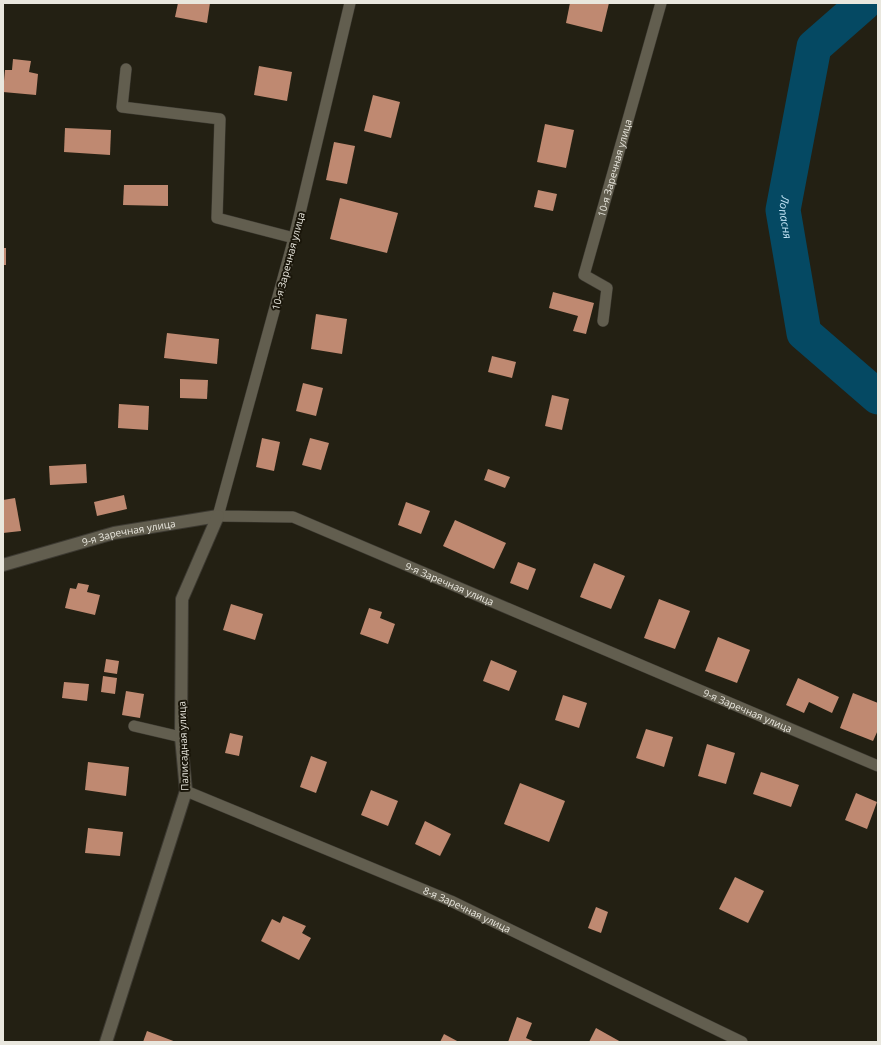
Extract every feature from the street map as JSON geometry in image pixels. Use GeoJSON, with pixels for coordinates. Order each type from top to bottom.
{"type":"FeatureCollection","features":[{"type":"Feature","properties":{"kind":"street","name":"9-я Заречная улица"},"geometry":{"type":"LineString","coordinates":[[3,565],[114,533],[218,516]]}},
{"type":"Feature","properties":{"kind":"street","name":"Палисадная улица"},"geometry":{"type":"LineString","coordinates":[[106,1042],[186,791],[181,737],[182,599],[218,516]]}},
{"type":"Feature","properties":{"kind":"lane","name":"10-я Заречная улица"},"geometry":{"type":"LineString","coordinates":[[218,516],[294,238],[350,3]]}},
{"type":"Feature","properties":{"kind":"lane","name":"10-я Заречная улица"},"geometry":{"type":"LineString","coordinates":[[603,321],[607,288],[584,275],[661,3]]}},
{"type":"Feature","properties":{"kind":"lane"},"geometry":{"type":"LineString","coordinates":[[126,69],[122,107],[220,119],[218,218],[294,238]]}},
{"type":"Feature","properties":{"kind":"lane","name":"9-я Заречная улица"},"geometry":{"type":"LineString","coordinates":[[218,516],[293,517],[878,766]]}},
{"type":"Feature","properties":{"kind":"lane"},"geometry":{"type":"LineString","coordinates":[[134,726],[181,737]]}},
{"type":"Feature","properties":{"kind":"lane","name":"8-я Заречная улица"},"geometry":{"type":"LineString","coordinates":[[186,791],[451,901],[742,1042]]}},
{"type":"Feature","properties":{"kind":"building"},"geometry":{"type":"Polygon","coordinates":[[[178,3],[210,3],[207,23],[175,17],[178,3]]]}},
{"type":"Feature","properties":{"kind":"building"},"geometry":{"type":"Polygon","coordinates":[[[570,3],[609,3],[602,32],[566,23],[570,3]]]}},
{"type":"Feature","properties":{"kind":"building"},"geometry":{"type":"Polygon","coordinates":[[[13,59],[31,61],[29,72],[38,74],[36,95],[3,92],[5,70],[12,70],[13,59]]]}},
{"type":"Feature","properties":{"kind":"building"},"geometry":{"type":"Polygon","coordinates":[[[259,66],[292,72],[287,101],[254,95],[259,66]]]}},
{"type":"Feature","properties":{"kind":"building"},"geometry":{"type":"Polygon","coordinates":[[[373,95],[400,102],[391,138],[364,131],[373,95]]]}},
{"type":"Feature","properties":{"kind":"building"},"geometry":{"type":"Polygon","coordinates":[[[545,124],[574,130],[566,168],[537,162],[545,124]]]}},
{"type":"Feature","properties":{"kind":"building"},"geometry":{"type":"Polygon","coordinates":[[[65,128],[111,130],[110,155],[64,152],[65,128]]]}},
{"type":"Feature","properties":{"kind":"building"},"geometry":{"type":"Polygon","coordinates":[[[334,142],[355,146],[347,184],[326,180],[334,142]]]}},
{"type":"Feature","properties":{"kind":"building"},"geometry":{"type":"Polygon","coordinates":[[[124,185],[168,185],[168,206],[123,205],[124,185]]]}},
{"type":"Feature","properties":{"kind":"building"},"geometry":{"type":"Polygon","coordinates":[[[538,190],[557,194],[553,211],[534,207],[538,190]]]}},
{"type":"Feature","properties":{"kind":"building"},"geometry":{"type":"Polygon","coordinates":[[[340,198],[398,213],[387,253],[330,239],[340,198]]]}},
{"type":"Feature","properties":{"kind":"building"},"geometry":{"type":"Polygon","coordinates":[[[3,248],[6,248],[6,265],[3,265],[3,248]]]}},
{"type":"Feature","properties":{"kind":"building"},"geometry":{"type":"Polygon","coordinates":[[[553,292],[594,303],[586,334],[573,331],[578,316],[549,308],[553,292]]]}},
{"type":"Feature","properties":{"kind":"building"},"geometry":{"type":"Polygon","coordinates":[[[316,314],[347,319],[342,354],[311,349],[316,314]]]}},
{"type":"Feature","properties":{"kind":"building"},"geometry":{"type":"Polygon","coordinates":[[[167,333],[219,339],[217,364],[164,358],[167,333]]]}},
{"type":"Feature","properties":{"kind":"building"},"geometry":{"type":"Polygon","coordinates":[[[492,356],[516,362],[512,378],[488,372],[492,356]]]}},
{"type":"Feature","properties":{"kind":"building"},"geometry":{"type":"Polygon","coordinates":[[[180,379],[208,380],[207,399],[180,398],[180,379]]]}},
{"type":"Feature","properties":{"kind":"building"},"geometry":{"type":"Polygon","coordinates":[[[303,383],[323,388],[316,416],[296,411],[303,383]]]}},
{"type":"Feature","properties":{"kind":"building"},"geometry":{"type":"Polygon","coordinates":[[[552,395],[569,399],[562,430],[545,426],[552,395]]]}},
{"type":"Feature","properties":{"kind":"building"},"geometry":{"type":"Polygon","coordinates":[[[119,404],[149,406],[148,430],[118,428],[119,404]]]}},
{"type":"Feature","properties":{"kind":"building"},"geometry":{"type":"Polygon","coordinates":[[[262,438],[280,442],[274,471],[256,467],[262,438]]]}},
{"type":"Feature","properties":{"kind":"building"},"geometry":{"type":"Polygon","coordinates":[[[310,438],[329,443],[321,470],[302,465],[310,438]]]}},
{"type":"Feature","properties":{"kind":"building"},"geometry":{"type":"Polygon","coordinates":[[[86,464],[87,483],[50,485],[49,466],[86,464]]]}},
{"type":"Feature","properties":{"kind":"building"},"geometry":{"type":"Polygon","coordinates":[[[488,469],[510,477],[505,488],[484,480],[488,469]]]}},
{"type":"Feature","properties":{"kind":"building"},"geometry":{"type":"Polygon","coordinates":[[[124,495],[127,509],[97,516],[94,502],[124,495]]]}},
{"type":"Feature","properties":{"kind":"building"},"geometry":{"type":"Polygon","coordinates":[[[15,498],[21,531],[3,533],[3,500],[15,498]]]}},
{"type":"Feature","properties":{"kind":"building"},"geometry":{"type":"Polygon","coordinates":[[[406,502],[430,511],[421,534],[398,525],[406,502]]]}},
{"type":"Feature","properties":{"kind":"building"},"geometry":{"type":"Polygon","coordinates":[[[455,520],[506,543],[494,569],[443,546],[455,520]]]}},
{"type":"Feature","properties":{"kind":"building"},"geometry":{"type":"Polygon","coordinates":[[[518,562],[536,569],[528,590],[510,583],[518,562]]]}},
{"type":"Feature","properties":{"kind":"building"},"geometry":{"type":"Polygon","coordinates":[[[594,563],[625,576],[611,609],[580,597],[594,563]]]}},
{"type":"Feature","properties":{"kind":"building"},"geometry":{"type":"Polygon","coordinates":[[[78,583],[89,585],[87,592],[100,595],[95,615],[65,608],[70,588],[76,589],[78,583]]]}},
{"type":"Feature","properties":{"kind":"building"},"geometry":{"type":"Polygon","coordinates":[[[659,599],[690,611],[675,649],[644,638],[659,599]]]}},
{"type":"Feature","properties":{"kind":"building"},"geometry":{"type":"Polygon","coordinates":[[[231,604],[263,614],[255,640],[223,630],[231,604]]]}},
{"type":"Feature","properties":{"kind":"building"},"geometry":{"type":"Polygon","coordinates":[[[369,608],[382,612],[380,618],[395,624],[388,644],[360,634],[369,608]]]}},
{"type":"Feature","properties":{"kind":"building"},"geometry":{"type":"Polygon","coordinates":[[[718,637],[750,650],[737,683],[705,671],[718,637]]]}},
{"type":"Feature","properties":{"kind":"building"},"geometry":{"type":"Polygon","coordinates":[[[106,659],[119,661],[117,674],[104,672],[106,659]]]}},
{"type":"Feature","properties":{"kind":"building"},"geometry":{"type":"Polygon","coordinates":[[[491,660],[517,671],[509,691],[483,681],[491,660]]]}},
{"type":"Feature","properties":{"kind":"building"},"geometry":{"type":"Polygon","coordinates":[[[103,676],[117,678],[115,694],[101,692],[103,676]]]}},
{"type":"Feature","properties":{"kind":"building"},"geometry":{"type":"Polygon","coordinates":[[[798,678],[839,697],[832,713],[809,702],[804,713],[786,705],[798,678]]]}},
{"type":"Feature","properties":{"kind":"building"},"geometry":{"type":"Polygon","coordinates":[[[64,682],[89,684],[87,701],[62,698],[64,682]]]}},
{"type":"Feature","properties":{"kind":"building"},"geometry":{"type":"Polygon","coordinates":[[[126,691],[144,694],[140,718],[122,715],[126,691]]]}},
{"type":"Feature","properties":{"kind":"building"},"geometry":{"type":"Polygon","coordinates":[[[853,693],[878,703],[878,730],[873,741],[840,728],[853,693]]]}},
{"type":"Feature","properties":{"kind":"building"},"geometry":{"type":"Polygon","coordinates":[[[563,695],[587,703],[579,728],[555,720],[563,695]]]}},
{"type":"Feature","properties":{"kind":"building"},"geometry":{"type":"Polygon","coordinates":[[[646,729],[673,737],[664,767],[636,758],[646,729]]]}},
{"type":"Feature","properties":{"kind":"building"},"geometry":{"type":"Polygon","coordinates":[[[230,733],[243,736],[239,756],[225,753],[230,733]]]}},
{"type":"Feature","properties":{"kind":"building"},"geometry":{"type":"Polygon","coordinates":[[[707,744],[735,753],[726,784],[698,776],[707,744]]]}},
{"type":"Feature","properties":{"kind":"building"},"geometry":{"type":"Polygon","coordinates":[[[311,756],[327,762],[316,793],[300,787],[311,756]]]}},
{"type":"Feature","properties":{"kind":"building"},"geometry":{"type":"Polygon","coordinates":[[[88,762],[129,767],[126,796],[85,790],[88,762]]]}},
{"type":"Feature","properties":{"kind":"building"},"geometry":{"type":"Polygon","coordinates":[[[761,772],[799,785],[791,807],[753,794],[761,772]]]}},
{"type":"Feature","properties":{"kind":"building"},"geometry":{"type":"Polygon","coordinates":[[[520,783],[565,801],[549,842],[504,824],[520,783]]]}},
{"type":"Feature","properties":{"kind":"building"},"geometry":{"type":"Polygon","coordinates":[[[371,790],[398,801],[388,826],[361,815],[371,790]]]}},
{"type":"Feature","properties":{"kind":"building"},"geometry":{"type":"Polygon","coordinates":[[[856,793],[877,802],[867,829],[845,820],[856,793]]]}},
{"type":"Feature","properties":{"kind":"building"},"geometry":{"type":"Polygon","coordinates":[[[425,821],[451,834],[440,856],[415,844],[425,821]]]}},
{"type":"Feature","properties":{"kind":"building"},"geometry":{"type":"Polygon","coordinates":[[[88,828],[123,832],[120,856],[85,853],[88,828]]]}},
{"type":"Feature","properties":{"kind":"building"},"geometry":{"type":"Polygon","coordinates":[[[735,877],[764,891],[748,923],[719,909],[735,877]]]}},
{"type":"Feature","properties":{"kind":"building"},"geometry":{"type":"Polygon","coordinates":[[[596,907],[608,912],[601,933],[588,928],[596,907]]]}},
{"type":"Feature","properties":{"kind":"building"},"geometry":{"type":"Polygon","coordinates":[[[283,916],[306,926],[302,933],[311,938],[299,960],[261,941],[272,919],[280,923],[283,916]]]}},
{"type":"Feature","properties":{"kind":"building"},"geometry":{"type":"Polygon","coordinates":[[[517,1017],[532,1023],[526,1038],[535,1042],[508,1042],[517,1017]]]}},
{"type":"Feature","properties":{"kind":"building"},"geometry":{"type":"Polygon","coordinates":[[[596,1028],[621,1042],[589,1042],[596,1028]]]}},
{"type":"Feature","properties":{"kind":"building"},"geometry":{"type":"Polygon","coordinates":[[[147,1031],[176,1042],[143,1042],[147,1031]]]}},
{"type":"Feature","properties":{"kind":"building"},"geometry":{"type":"Polygon","coordinates":[[[444,1034],[459,1042],[440,1042],[444,1034]]]}},
{"type":"Feature","properties":{"kind":"waterway","name":"Лопасня"},"geometry":{"type":"LineString","coordinates":[[864,3],[814,47],[783,210],[804,333],[878,397]]}}]}
